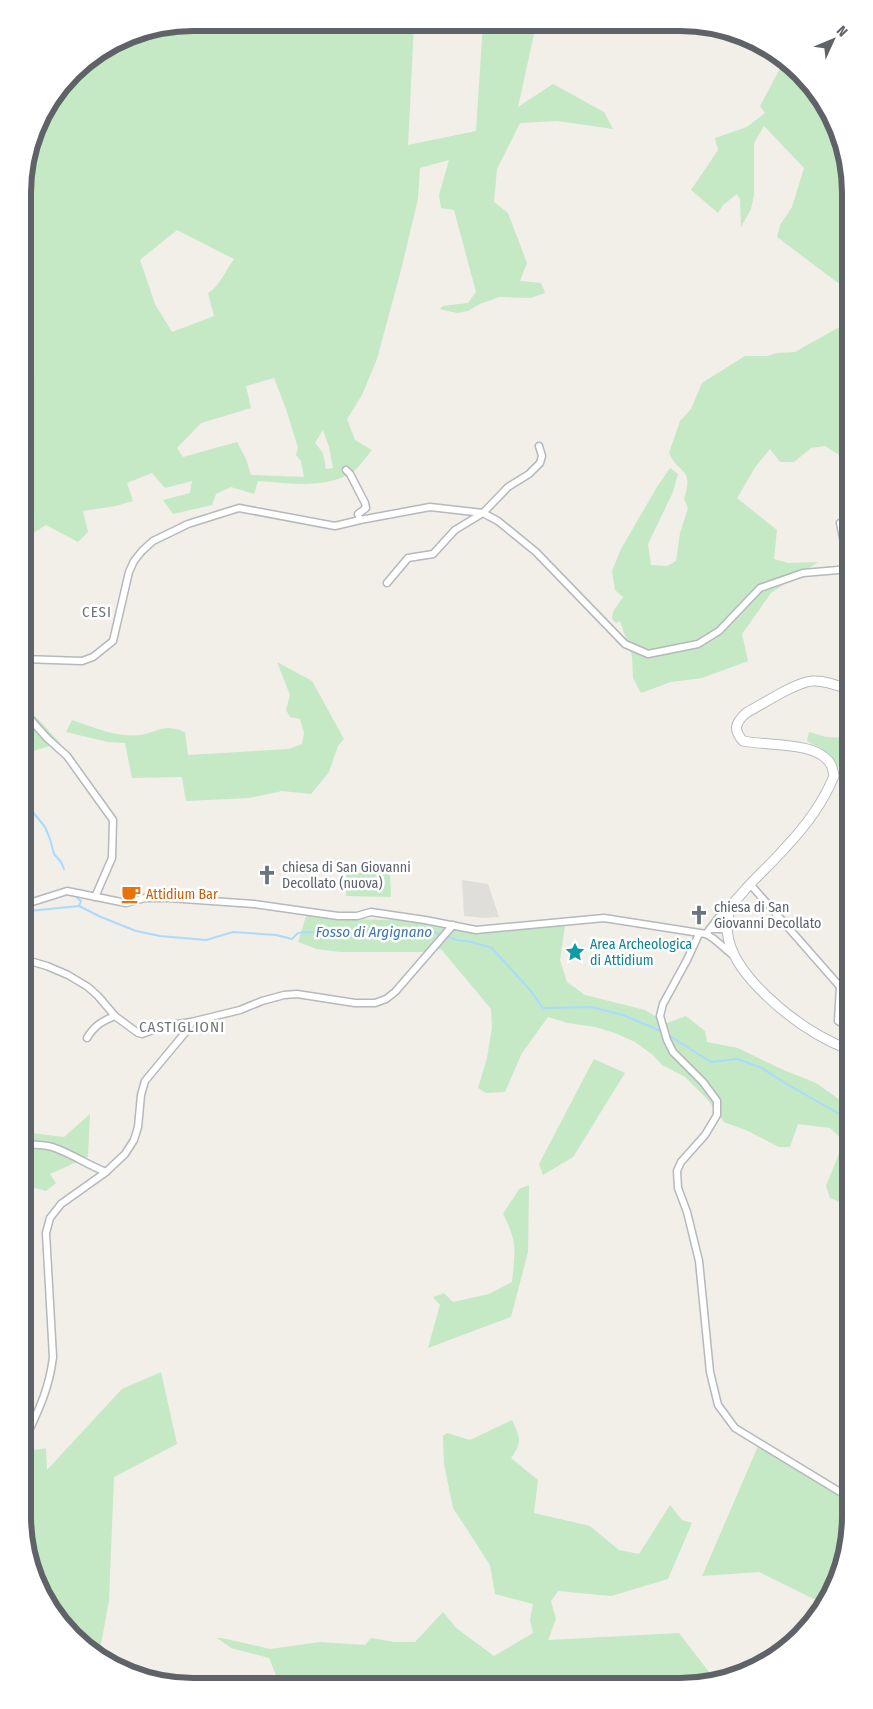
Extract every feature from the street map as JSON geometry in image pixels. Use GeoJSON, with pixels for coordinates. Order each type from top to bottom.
{"type":"FeatureCollection","features":[{"type":"Feature","properties":{"kind":"main road"},"geometry":{"type":"LineString","coordinates":[[841,1046],[788,1016],[749,977],[734,957],[729,943],[728,932],[729,917],[733,903],[808,822],[834,776],[832,765],[826,758],[814,751],[786,745],[743,741],[738,735],[736,728],[739,720],[746,713],[798,685],[813,681],[826,682],[842,687]]}},
{"type":"Feature","properties":{"kind":"street"},"geometry":{"type":"LineString","coordinates":[[388,583],[408,558],[433,554],[454,530],[483,513],[508,487],[528,474],[540,463],[542,456],[539,446]]}},
{"type":"Feature","properties":{"kind":"street"},"geometry":{"type":"LineString","coordinates":[[346,470],[365,503],[366,508],[358,514],[360,520]]}},
{"type":"Feature","properties":{"kind":"street"},"geometry":{"type":"LineString","coordinates":[[31,659],[82,661],[93,657],[111,643],[129,572],[134,561],[142,551],[153,541],[188,524],[239,508],[335,526],[430,507],[483,513],[498,521],[536,552],[625,644],[648,654],[698,644],[719,631],[760,588],[803,573],[842,570]]}},
{"type":"Feature","properties":{"kind":"street"},"geometry":{"type":"LineString","coordinates":[[842,522],[840,523],[842,531]]}},
{"type":"Feature","properties":{"kind":"street"},"geometry":{"type":"LineString","coordinates":[[31,719],[47,738],[67,756],[113,820],[112,858],[95,896]]}},
{"type":"Feature","properties":{"kind":"street"},"geometry":{"type":"LineString","coordinates":[[750,884],[840,986],[838,1021],[841,1023]]}},
{"type":"Feature","properties":{"kind":"street"},"geometry":{"type":"LineString","coordinates":[[31,902],[67,891],[126,903],[145,898],[235,903],[338,916],[357,916],[371,912],[476,930],[604,918],[706,934],[722,929],[728,932]]}},
{"type":"Feature","properties":{"kind":"street"},"geometry":{"type":"LineString","coordinates":[[733,903],[721,913],[687,960],[663,1004],[660,1016],[667,1040],[673,1052],[703,1082],[717,1101],[717,1115],[705,1135],[680,1162],[677,1171],[678,1188],[687,1212],[700,1261],[710,1372],[718,1405],[735,1428],[841,1493]]}},
{"type":"Feature","properties":{"kind":"street"},"geometry":{"type":"LineString","coordinates":[[31,962],[68,974],[98,996],[115,1016],[142,1034],[164,1026],[191,1022],[240,1010],[284,995],[297,994],[355,1003],[375,1003],[386,999],[395,992],[452,927]]}},
{"type":"Feature","properties":{"kind":"street"},"geometry":{"type":"LineString","coordinates":[[706,934],[734,957]]}},
{"type":"Feature","properties":{"kind":"street"},"geometry":{"type":"LineString","coordinates":[[87,1038],[92,1030],[101,1022],[115,1016]]}},
{"type":"Feature","properties":{"kind":"street"},"geometry":{"type":"LineString","coordinates":[[31,1426],[51,1377],[53,1357],[46,1233],[50,1218],[61,1204],[106,1172],[124,1154],[134,1140],[138,1127],[141,1095],[145,1081],[189,1028],[191,1022]]}},
{"type":"Feature","properties":{"kind":"street"},"geometry":{"type":"LineString","coordinates":[[31,1144],[46,1145],[56,1148],[106,1172]]}},
{"type":"Feature","properties":{"kind":"shaded area"},"geometry":{"type":"Polygon","coordinates":[[[462,880],[488,884],[499,917],[464,916],[462,880]]]}},
{"type":"Feature","properties":{"kind":"green space"},"geometry":{"type":"Polygon","coordinates":[[[483,31],[535,31],[518,107],[553,84],[604,112],[613,129],[557,121],[520,123],[497,169],[494,202],[508,213],[527,263],[520,281],[541,283],[545,293],[530,298],[499,297],[468,311],[457,313],[440,309],[443,306],[468,303],[476,292],[454,210],[441,208],[439,195],[449,160],[420,168],[418,199],[377,359],[362,395],[347,419],[355,440],[372,450],[354,471],[332,481],[320,483],[294,484],[258,481],[254,494],[231,487],[216,494],[212,505],[173,514],[163,500],[190,493],[192,481],[165,488],[152,473],[127,483],[133,501],[116,506],[83,511],[88,532],[78,542],[46,525],[31,535],[31,193],[33,172],[40,141],[53,112],[71,86],[86,71],[112,53],[141,40],[162,34],[183,32],[414,32],[408,145],[476,131],[483,31]],[[177,230],[140,260],[155,304],[172,332],[214,316],[208,293],[219,282],[234,259],[177,230]],[[274,378],[246,386],[251,408],[201,423],[177,448],[183,457],[237,442],[246,459],[251,475],[304,477],[301,461],[296,455],[298,448],[274,378]],[[323,430],[315,443],[323,453],[326,469],[333,468],[329,447],[323,430]]]}},
{"type":"Feature","properties":{"kind":"green space"},"geometry":{"type":"Polygon","coordinates":[[[781,67],[802,86],[825,122],[839,162],[842,193],[842,286],[777,237],[780,225],[792,207],[804,168],[764,126],[754,143],[754,195],[751,209],[741,227],[740,199],[737,194],[723,205],[718,213],[691,190],[718,150],[715,138],[747,127],[765,113],[760,106],[781,67]]]}},
{"type":"Feature","properties":{"kind":"green space"},"geometry":{"type":"Polygon","coordinates":[[[842,326],[842,456],[825,446],[811,448],[794,462],[780,462],[770,449],[756,466],[737,498],[777,530],[774,559],[788,563],[818,562],[771,593],[742,634],[748,661],[702,678],[671,682],[641,693],[633,678],[632,656],[620,621],[616,623],[612,619],[613,612],[623,597],[615,590],[612,571],[621,549],[670,468],[678,474],[673,492],[648,544],[651,565],[667,566],[676,561],[680,533],[688,508],[684,499],[687,489],[687,476],[669,453],[680,421],[691,409],[702,383],[745,356],[767,356],[777,353],[795,352],[842,326]]]}},
{"type":"Feature","properties":{"kind":"green space"},"geometry":{"type":"Polygon","coordinates":[[[277,662],[312,681],[344,739],[338,746],[329,772],[311,794],[282,791],[249,798],[186,801],[182,777],[132,778],[125,743],[108,742],[66,732],[72,720],[105,731],[131,736],[147,734],[166,728],[177,729],[185,732],[188,755],[289,749],[302,744],[304,733],[300,719],[290,717],[286,710],[290,695],[277,662]]]}},
{"type":"Feature","properties":{"kind":"green space"},"geometry":{"type":"Polygon","coordinates":[[[31,712],[60,743],[31,752],[31,712]]]}},
{"type":"Feature","properties":{"kind":"green space"},"geometry":{"type":"Polygon","coordinates":[[[809,732],[826,737],[842,738],[842,773],[832,757],[824,750],[807,741],[809,732]]]}},
{"type":"Feature","properties":{"kind":"green space"},"geometry":{"type":"Polygon","coordinates":[[[346,873],[390,873],[391,897],[346,896],[346,873]]]}},
{"type":"Feature","properties":{"kind":"green space"},"geometry":{"type":"Polygon","coordinates":[[[306,916],[334,919],[400,920],[478,927],[566,919],[560,960],[567,982],[585,995],[645,1010],[667,1023],[686,1016],[705,1031],[707,1042],[738,1048],[816,1083],[841,1101],[841,1138],[830,1128],[798,1124],[790,1147],[779,1147],[748,1131],[724,1122],[708,1100],[685,1077],[662,1065],[653,1055],[635,1042],[595,1027],[568,1023],[548,1017],[522,1053],[505,1092],[486,1093],[478,1088],[487,1058],[492,1027],[491,1009],[441,949],[427,952],[340,952],[317,949],[298,942],[306,916]]]}},
{"type":"Feature","properties":{"kind":"green space"},"geometry":{"type":"Polygon","coordinates":[[[594,1059],[625,1073],[573,1157],[543,1175],[539,1164],[594,1059]]]}},
{"type":"Feature","properties":{"kind":"green space"},"geometry":{"type":"Polygon","coordinates":[[[90,1114],[88,1157],[50,1174],[56,1183],[46,1191],[31,1188],[31,1133],[64,1137],[90,1114]]]}},
{"type":"Feature","properties":{"kind":"green space"},"geometry":{"type":"Polygon","coordinates":[[[841,1148],[841,1201],[830,1198],[826,1186],[841,1148]]]}},
{"type":"Feature","properties":{"kind":"green space"},"geometry":{"type":"Polygon","coordinates":[[[529,1185],[528,1252],[511,1317],[428,1348],[440,1305],[433,1297],[444,1293],[453,1302],[489,1294],[512,1282],[514,1247],[511,1232],[503,1214],[519,1189],[529,1185]]]}},
{"type":"Feature","properties":{"kind":"green space"},"geometry":{"type":"Polygon","coordinates":[[[161,1372],[177,1444],[114,1477],[109,1600],[100,1648],[86,1638],[71,1623],[48,1587],[40,1568],[34,1547],[31,1516],[31,1451],[46,1448],[47,1470],[122,1389],[161,1372]]]}},
{"type":"Feature","properties":{"kind":"green space"},"geometry":{"type":"Polygon","coordinates":[[[512,1420],[517,1431],[519,1443],[511,1458],[538,1480],[534,1513],[590,1526],[619,1550],[639,1554],[670,1505],[682,1520],[692,1523],[668,1579],[611,1596],[558,1591],[551,1601],[556,1619],[548,1640],[679,1633],[711,1675],[680,1678],[277,1678],[269,1658],[231,1648],[217,1638],[270,1649],[320,1642],[365,1645],[371,1638],[394,1642],[415,1642],[443,1612],[456,1628],[494,1656],[533,1633],[530,1620],[533,1604],[495,1594],[490,1565],[453,1508],[444,1464],[443,1436],[447,1433],[470,1440],[512,1420]]]}},
{"type":"Feature","properties":{"kind":"green space"},"geometry":{"type":"Polygon","coordinates":[[[759,1444],[819,1481],[841,1497],[839,1547],[829,1578],[817,1601],[759,1572],[702,1576],[759,1444]]]}},
{"type":"Feature","properties":{"kind":"waterway"},"geometry":{"type":"LineString","coordinates":[[31,810],[45,827],[54,854],[64,869]]}},
{"type":"Feature","properties":{"kind":"waterway"},"geometry":{"type":"LineString","coordinates":[[77,898],[81,901],[79,906]]}},
{"type":"Feature","properties":{"kind":"waterway","name":"Fosso di Argignano"},"geometry":{"type":"LineString","coordinates":[[31,911],[79,906],[136,931],[160,936],[206,940],[233,932],[276,935],[292,939],[298,933],[305,932],[375,931],[409,934],[428,930],[457,940],[492,948],[530,990],[543,1008],[591,1007],[623,1015],[661,1031]]}},
{"type":"Feature","properties":{"kind":"waterway","name":"Fosso di Argignano"},"geometry":{"type":"LineString","coordinates":[[668,1035],[711,1062],[737,1059],[762,1068],[841,1115]]}},
{"type":"Feature","properties":{"kind":"place","name":"chiesa di San Giovanni Decollato (nuova)"},"geometry":{"type":"Point","coordinates":[267,875]}},
{"type":"Feature","properties":{"kind":"place","name":"Attidium Bar"},"geometry":{"type":"Point","coordinates":[131,894]}},
{"type":"Feature","properties":{"kind":"place","name":"chiesa di San Giovanni Decollato"},"geometry":{"type":"Point","coordinates":[699,915]}},
{"type":"Feature","properties":{"kind":"place","name":"Area Archeologica di Attidium"},"geometry":{"type":"Point","coordinates":[575,952]}},
{"type":"Feature","properties":{"kind":"district","name":"CESI"},"geometry":{"type":"Point","coordinates":[97,612]}},
{"type":"Feature","properties":{"kind":"district","name":"CASTIGLIONI"},"geometry":{"type":"Point","coordinates":[182,1027]}}]}
